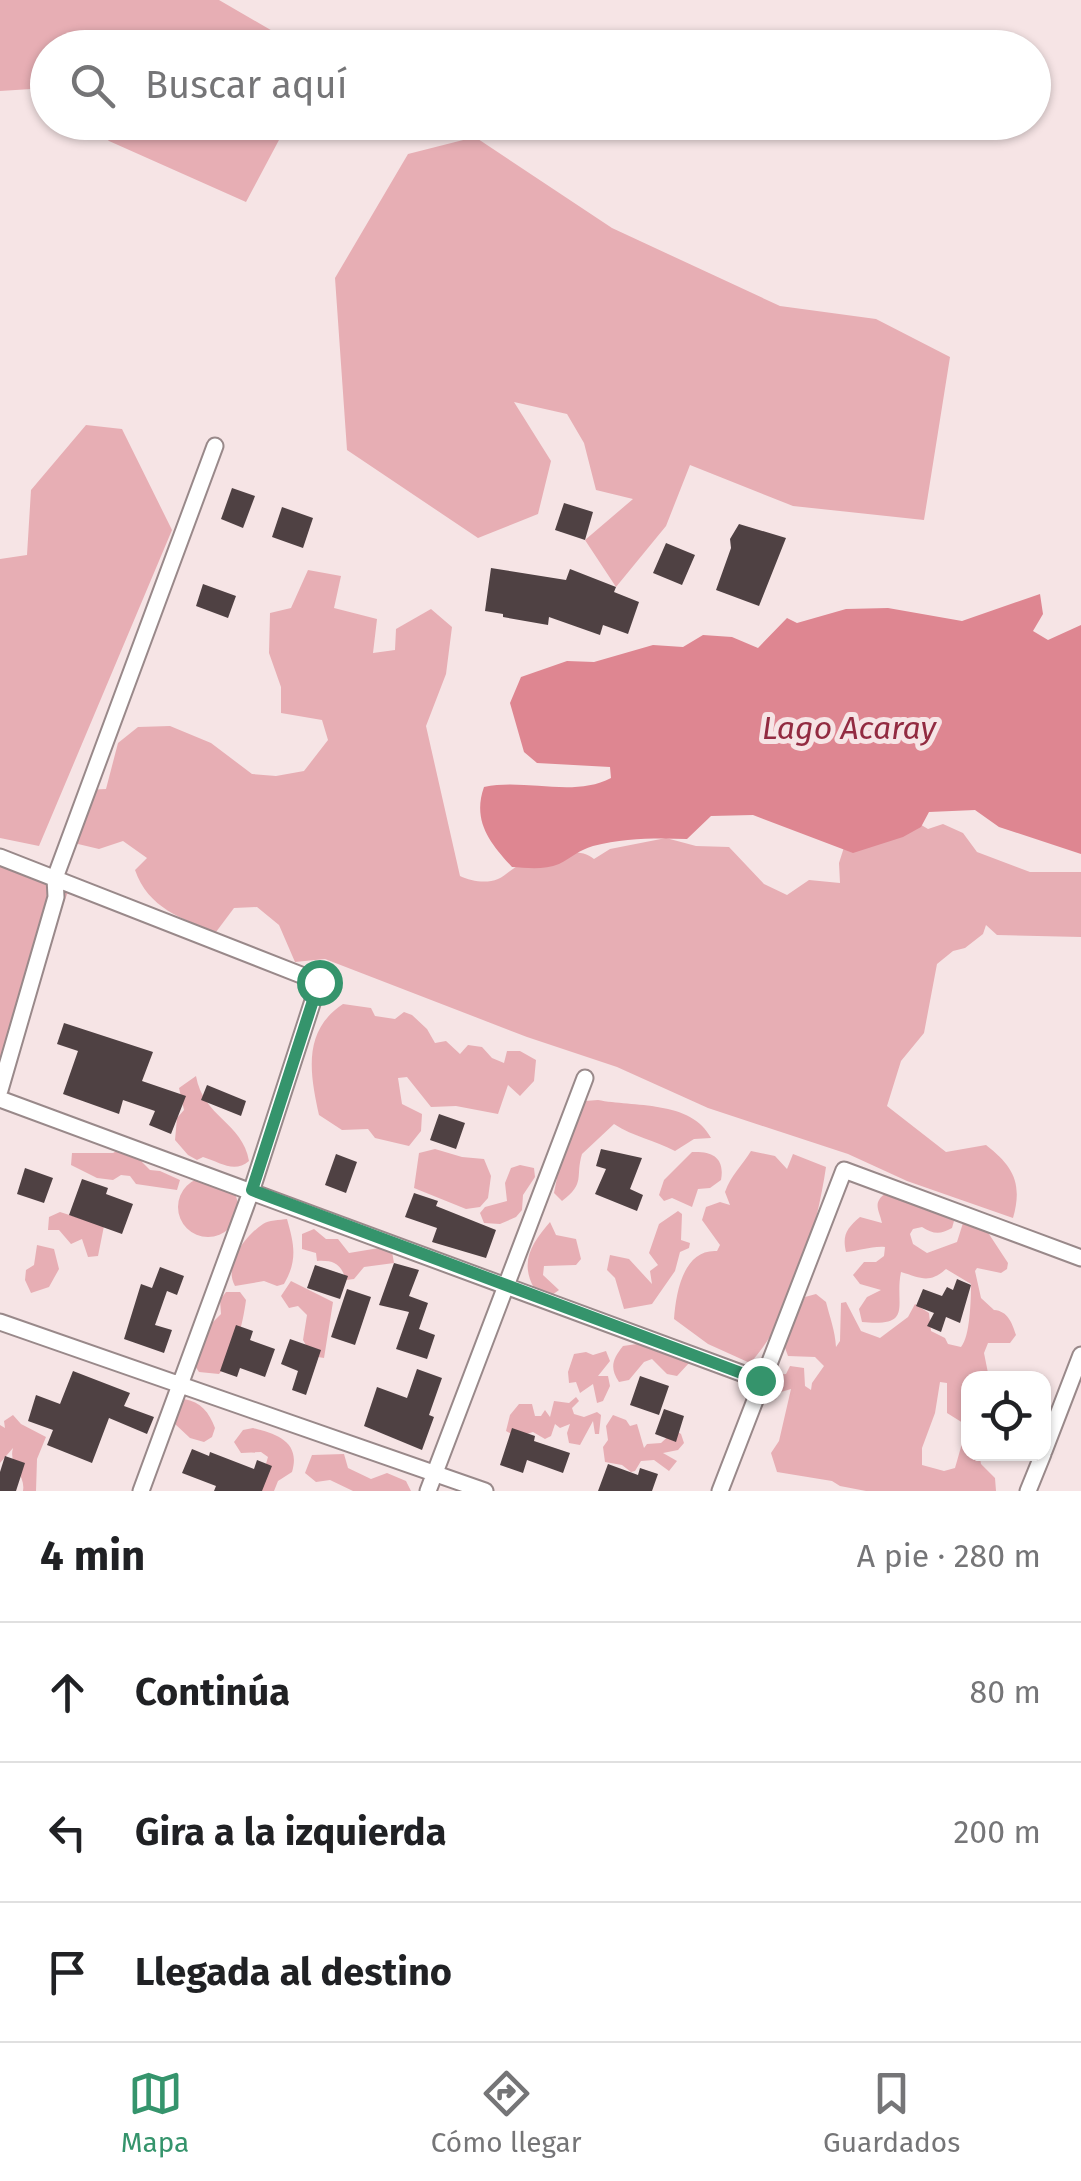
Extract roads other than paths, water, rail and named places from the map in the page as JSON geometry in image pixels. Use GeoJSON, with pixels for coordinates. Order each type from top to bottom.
{"type":"FeatureCollection","features":[{"type":"Feature","properties":{"kind":"street"},"geometry":{"type":"LineString","coordinates":[[0,1090],[56,898],[56,878],[215,446]]}},
{"type":"Feature","properties":{"kind":"street"},"geometry":{"type":"LineString","coordinates":[[0,857],[319,982],[252,1190],[141,1491]]}},
{"type":"Feature","properties":{"kind":"street"},"geometry":{"type":"LineString","coordinates":[[428,1491],[585,1078]]}},
{"type":"Feature","properties":{"kind":"street"},"geometry":{"type":"LineString","coordinates":[[0,1098],[760,1380]]}},
{"type":"Feature","properties":{"kind":"street"},"geometry":{"type":"LineString","coordinates":[[720,1491],[844,1170],[1081,1258]]}},
{"type":"Feature","properties":{"kind":"street"},"geometry":{"type":"LineString","coordinates":[[0,1322],[485,1491]]}},
{"type":"Feature","properties":{"kind":"street"},"geometry":{"type":"LineString","coordinates":[[1051,1431],[1081,1354]]}},
{"type":"Feature","properties":{"kind":"street"},"geometry":{"type":"LineString","coordinates":[[1028,1491],[1040,1461]]}},
{"type":"Feature","properties":{"kind":"water","name":"Lago Acaray"},"geometry":{"type":"Polygon","coordinates":[[[1040,594],[1043,614],[1033,631],[1048,640],[1081,625],[1081,854],[999,827],[975,810],[929,812],[921,827],[903,837],[853,853],[753,815],[711,816],[687,839],[605,843],[559,864],[536,868],[512,867],[485,831],[480,810],[484,787],[581,787],[611,778],[610,767],[537,763],[524,752],[510,703],[521,677],[567,661],[594,662],[653,645],[683,647],[703,635],[732,637],[758,648],[787,618],[797,623],[846,609],[888,608],[962,621],[1040,594]]]}}]}
